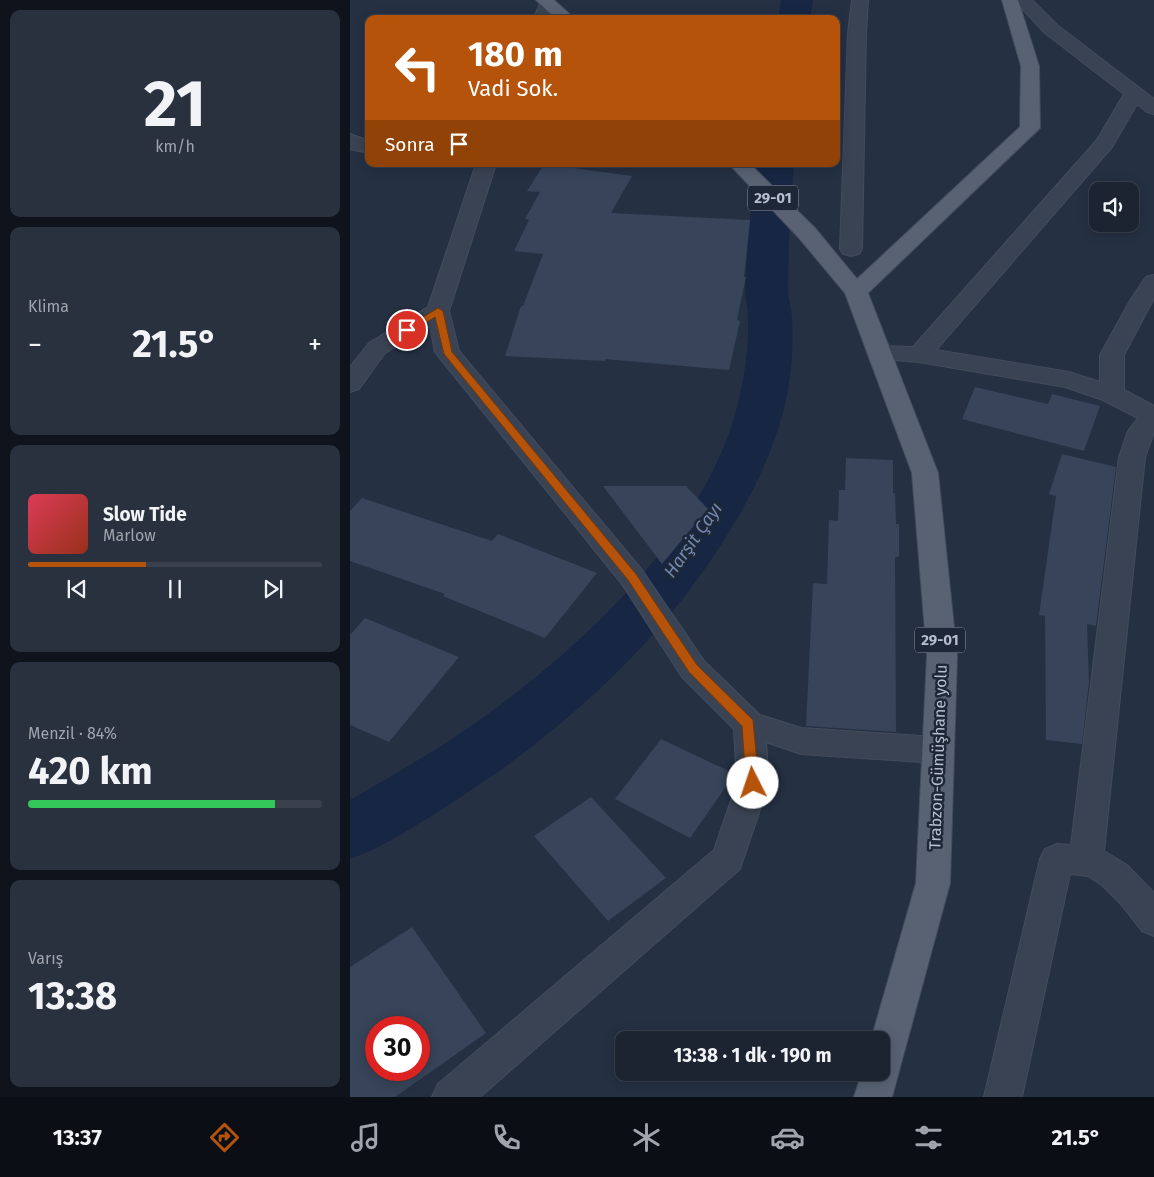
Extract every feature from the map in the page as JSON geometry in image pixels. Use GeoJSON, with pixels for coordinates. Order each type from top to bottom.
{"type":"FeatureCollection","features":[{"type":"Feature","properties":{"kind":"main road"},"geometry":{"type":"LineString","coordinates":[[856,292],[1030,128],[1030,66],[1010,0]]}},
{"type":"Feature","properties":{"kind":"main road"},"geometry":{"type":"LineString","coordinates":[[546,6],[561,15]]}},
{"type":"Feature","properties":{"kind":"main road","name":"Trabzon-Gümüşhane yolu"},"geometry":{"type":"LineString","coordinates":[[742,167],[807,233],[856,292],[925,473],[942,656],[932,883],[890,1039]]}},
{"type":"Feature","properties":{"kind":"main road","name":"Trabzon-Gümüşhane yolu"},"geometry":{"type":"LineString","coordinates":[[873,1097],[878,1081]]}},
{"type":"Feature","properties":{"kind":"street"},"geometry":{"type":"LineString","coordinates":[[851,249],[857,33],[860,0]]}},
{"type":"Feature","properties":{"kind":"street"},"geometry":{"type":"LineString","coordinates":[[1022,0],[1051,29],[1154,108]]}},
{"type":"Feature","properties":{"kind":"street"},"geometry":{"type":"LineString","coordinates":[[919,355],[1105,143],[1134,93]]}},
{"type":"Feature","properties":{"kind":"street"},"geometry":{"type":"LineString","coordinates":[[350,140],[356,145],[365,146]]}},
{"type":"Feature","properties":{"kind":"street"},"geometry":{"type":"LineString","coordinates":[[485,167],[438,311],[447,352],[632,577],[693,669],[748,724],[801,741],[937,750]]}},
{"type":"Feature","properties":{"kind":"street"},"geometry":{"type":"LineString","coordinates":[[1112,394],[1112,355],[1142,299],[1154,282]]}},
{"type":"Feature","properties":{"kind":"street"},"geometry":{"type":"LineString","coordinates":[[350,384],[376,348],[438,311]]}},
{"type":"Feature","properties":{"kind":"street"},"geometry":{"type":"LineString","coordinates":[[879,353],[919,355],[1069,380],[1112,394],[1153,416],[1141,431],[1132,458],[1086,860]]}},
{"type":"Feature","properties":{"kind":"street"},"geometry":{"type":"LineString","coordinates":[[451,1097],[728,860],[753,783],[748,724]]}},
{"type":"Feature","properties":{"kind":"street"},"geometry":{"type":"LineString","coordinates":[[1003,1097],[1057,859],[1086,860],[1112,872],[1132,890],[1154,920]]}},
{"type":"Feature","properties":{"kind":"building"},"geometry":{"type":"Polygon","coordinates":[[[542,167],[566,167],[632,176],[611,213],[750,220],[744,277],[746,277],[737,320],[740,321],[729,370],[605,359],[605,361],[505,356],[521,306],[523,306],[543,254],[514,251],[529,220],[525,219],[540,192],[527,191],[542,167]]]}},
{"type":"Feature","properties":{"kind":"building"},"geometry":{"type":"Polygon","coordinates":[[[975,387],[1048,404],[1052,394],[1100,406],[1084,451],[962,419],[975,387]]]}},
{"type":"Feature","properties":{"kind":"building"},"geometry":{"type":"Polygon","coordinates":[[[1062,454],[1116,467],[1096,626],[1087,624],[1089,682],[1082,744],[1046,740],[1045,616],[1039,615],[1056,496],[1049,494],[1062,454]]]}},
{"type":"Feature","properties":{"kind":"building"},"geometry":{"type":"Polygon","coordinates":[[[846,458],[893,460],[893,493],[895,493],[896,524],[899,524],[899,557],[895,557],[896,732],[806,726],[813,583],[827,584],[829,520],[838,521],[839,490],[845,490],[846,458]]]}},
{"type":"Feature","properties":{"kind":"building"},"geometry":{"type":"Polygon","coordinates":[[[603,486],[686,486],[708,509],[662,564],[603,486]]]}},
{"type":"Feature","properties":{"kind":"building"},"geometry":{"type":"Polygon","coordinates":[[[362,498],[492,541],[498,534],[597,573],[545,638],[443,596],[445,594],[350,561],[350,511],[362,498]]]}},
{"type":"Feature","properties":{"kind":"building"},"geometry":{"type":"Polygon","coordinates":[[[365,618],[459,657],[389,742],[350,725],[350,635],[365,618]]]}},
{"type":"Feature","properties":{"kind":"building"},"geometry":{"type":"Polygon","coordinates":[[[661,739],[735,774],[690,838],[615,799],[661,739]]]}},
{"type":"Feature","properties":{"kind":"building"},"geometry":{"type":"Polygon","coordinates":[[[591,797],[666,878],[608,921],[534,836],[591,797]]]}},
{"type":"Feature","properties":{"kind":"building"},"geometry":{"type":"Polygon","coordinates":[[[412,927],[486,1033],[430,1072],[430,1016],[365,1016],[365,1081],[418,1081],[395,1097],[350,1097],[350,967],[412,927]]]}},
{"type":"Feature","properties":{"kind":"waterway","name":"Harşit Çayı"},"geometry":{"type":"LineString","coordinates":[[795,15],[797,0]]}},
{"type":"Feature","properties":{"kind":"waterway","name":"Harşit Çayı"},"geometry":{"type":"LineString","coordinates":[[350,832],[471,758],[549,699],[627,627],[663,586],[696,543],[724,498],[747,451],[762,402],[769,349],[770,317],[767,272],[775,167]]}},
{"type":"Feature","properties":{"kind":"route"},"geometry":{"type":"LineString","coordinates":[[407,330],[438,311],[447,352],[632,577],[693,669],[748,724],[753,783]]}}]}
